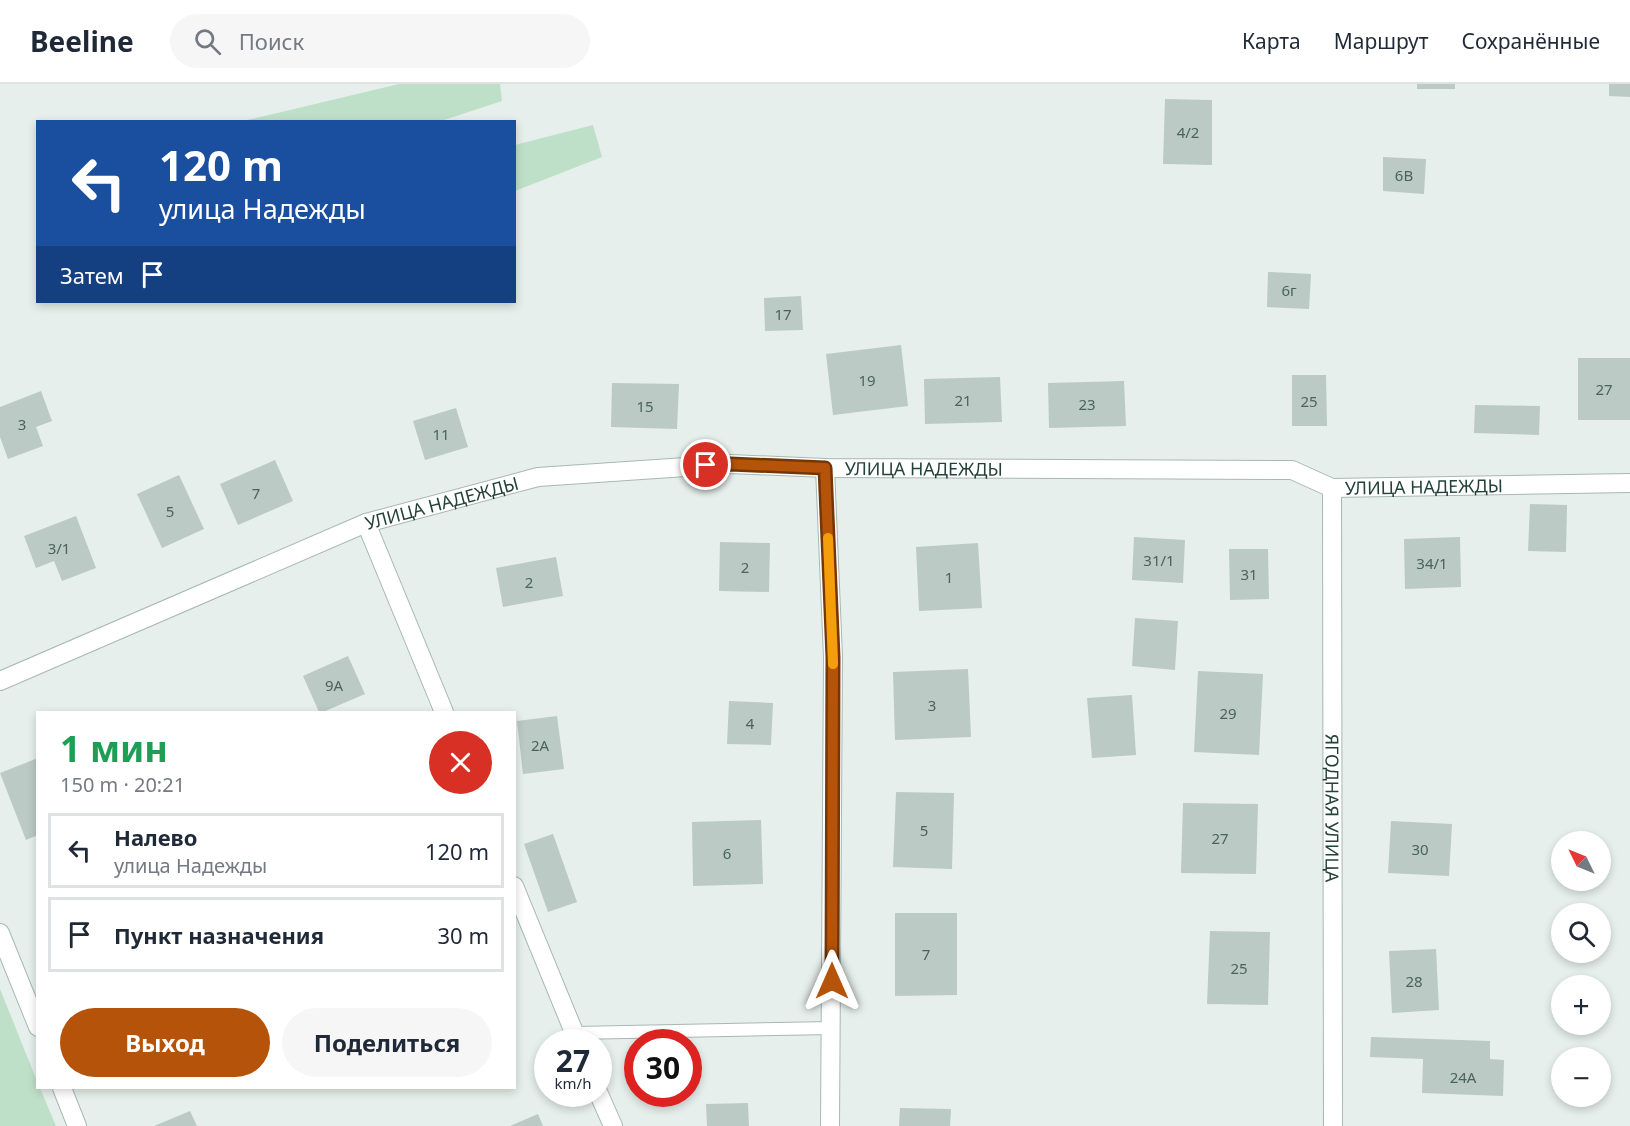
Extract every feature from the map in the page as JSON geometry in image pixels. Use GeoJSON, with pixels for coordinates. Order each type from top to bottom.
{"type":"FeatureCollection","features":[{"type":"Feature","properties":{"kind":"street","name":"УЛИЦА НАДЕЖДЫ"},"geometry":{"type":"LineString","coordinates":[[0,681],[366,523],[538,477],[730,464],[825,468],[1292,470],[1332,488],[1630,483]]}},
{"type":"Feature","properties":{"kind":"street"},"geometry":{"type":"LineString","coordinates":[[825,468],[833,657],[830,1126]]}},
{"type":"Feature","properties":{"kind":"street","name":"ЯГОДНАЯ УЛИЦА"},"geometry":{"type":"LineString","coordinates":[[1332,488],[1333,1126]]}},
{"type":"Feature","properties":{"kind":"street"},"geometry":{"type":"LineString","coordinates":[[366,523],[444,711]]}},
{"type":"Feature","properties":{"kind":"street"},"geometry":{"type":"LineString","coordinates":[[516,891],[573,1029]]}},
{"type":"Feature","properties":{"kind":"street"},"geometry":{"type":"LineString","coordinates":[[0,933],[36,1022]]}},
{"type":"Feature","properties":{"kind":"street"},"geometry":{"type":"LineString","coordinates":[[62,1089],[77,1126]]}},
{"type":"Feature","properties":{"kind":"street"},"geometry":{"type":"LineString","coordinates":[[605,1107],[613,1126]]}},
{"type":"Feature","properties":{"kind":"lane"},"geometry":{"type":"LineString","coordinates":[[612,1037],[832,1028]]}},
{"type":"Feature","properties":{"kind":"green space"},"geometry":{"type":"Polygon","coordinates":[[[399,84],[500,84],[502,101],[444,120],[247,120],[399,84]]]}},
{"type":"Feature","properties":{"kind":"green space"},"geometry":{"type":"Polygon","coordinates":[[[593,125],[602,157],[516,191],[516,145],[593,125]]]}},
{"type":"Feature","properties":{"kind":"green space"},"geometry":{"type":"Polygon","coordinates":[[[0,989],[36,1079],[36,1089],[40,1089],[56,1126],[0,1126],[0,989]]]}},
{"type":"Feature","properties":{"kind":"building"},"geometry":{"type":"Polygon","coordinates":[[[1417,84],[1455,84],[1455,89],[1417,89],[1417,84]]]}},
{"type":"Feature","properties":{"kind":"building"},"geometry":{"type":"Polygon","coordinates":[[[1609,84],[1630,84],[1630,97],[1609,96],[1609,84]]]}},
{"type":"Feature","properties":{"kind":"building"},"geometry":{"type":"Polygon","coordinates":[[[1165,99],[1212,100],[1212,165],[1163,164],[1165,99]]]}},
{"type":"Feature","properties":{"kind":"building"},"geometry":{"type":"Polygon","coordinates":[[[1383,157],[1426,159],[1424,194],[1383,191],[1383,157]]]}},
{"type":"Feature","properties":{"kind":"building"},"geometry":{"type":"Polygon","coordinates":[[[1268,272],[1311,274],[1309,309],[1267,307],[1268,272]]]}},
{"type":"Feature","properties":{"kind":"building"},"geometry":{"type":"Polygon","coordinates":[[[801,296],[803,330],[765,331],[764,298],[801,296]]]}},
{"type":"Feature","properties":{"kind":"building"},"geometry":{"type":"Polygon","coordinates":[[[901,345],[908,406],[833,415],[826,354],[901,345]]]}},
{"type":"Feature","properties":{"kind":"building"},"geometry":{"type":"Polygon","coordinates":[[[1578,358],[1630,358],[1630,420],[1578,420],[1578,358]]]}},
{"type":"Feature","properties":{"kind":"building"},"geometry":{"type":"Polygon","coordinates":[[[1292,375],[1326,375],[1327,426],[1292,426],[1292,375]]]}},
{"type":"Feature","properties":{"kind":"building"},"geometry":{"type":"Polygon","coordinates":[[[1000,377],[1002,422],[925,424],[924,379],[1000,377]]]}},
{"type":"Feature","properties":{"kind":"building"},"geometry":{"type":"Polygon","coordinates":[[[1124,381],[1126,426],[1049,428],[1048,383],[1124,381]]]}},
{"type":"Feature","properties":{"kind":"building"},"geometry":{"type":"Polygon","coordinates":[[[612,383],[679,384],[677,429],[611,427],[612,383]]]}},
{"type":"Feature","properties":{"kind":"building"},"geometry":{"type":"Polygon","coordinates":[[[41,391],[52,421],[36,427],[43,446],[8,459],[0,437],[0,407],[41,391]]]}},
{"type":"Feature","properties":{"kind":"building"},"geometry":{"type":"Polygon","coordinates":[[[1475,405],[1540,406],[1539,435],[1474,433],[1475,405]]]}},
{"type":"Feature","properties":{"kind":"building"},"geometry":{"type":"Polygon","coordinates":[[[456,408],[468,447],[425,460],[413,421],[456,408]]]}},
{"type":"Feature","properties":{"kind":"building"},"geometry":{"type":"Polygon","coordinates":[[[275,460],[293,501],[238,525],[220,484],[275,460]]]}},
{"type":"Feature","properties":{"kind":"building"},"geometry":{"type":"Polygon","coordinates":[[[179,475],[204,529],[162,548],[137,494],[179,475]]]}},
{"type":"Feature","properties":{"kind":"building"},"geometry":{"type":"Polygon","coordinates":[[[1530,504],[1567,505],[1566,552],[1528,551],[1530,504]]]}},
{"type":"Feature","properties":{"kind":"building"},"geometry":{"type":"Polygon","coordinates":[[[76,516],[96,568],[62,581],[54,561],[36,568],[24,536],[76,516]]]}},
{"type":"Feature","properties":{"kind":"building"},"geometry":{"type":"Polygon","coordinates":[[[1134,537],[1185,540],[1183,583],[1132,580],[1134,537]]]}},
{"type":"Feature","properties":{"kind":"building"},"geometry":{"type":"Polygon","coordinates":[[[1460,537],[1461,587],[1405,589],[1404,539],[1460,537]]]}},
{"type":"Feature","properties":{"kind":"building"},"geometry":{"type":"Polygon","coordinates":[[[720,542],[770,543],[769,592],[719,591],[720,542]]]}},
{"type":"Feature","properties":{"kind":"building"},"geometry":{"type":"Polygon","coordinates":[[[978,543],[982,608],[919,611],[916,547],[978,543]]]}},
{"type":"Feature","properties":{"kind":"building"},"geometry":{"type":"Polygon","coordinates":[[[1229,549],[1268,549],[1269,599],[1230,600],[1229,549]]]}},
{"type":"Feature","properties":{"kind":"building"},"geometry":{"type":"Polygon","coordinates":[[[556,557],[563,596],[503,607],[496,568],[556,557]]]}},
{"type":"Feature","properties":{"kind":"building"},"geometry":{"type":"Polygon","coordinates":[[[1135,618],[1178,621],[1175,670],[1132,666],[1135,618]]]}},
{"type":"Feature","properties":{"kind":"building"},"geometry":{"type":"Polygon","coordinates":[[[348,656],[365,694],[325,711],[319,711],[303,676],[348,656]]]}},
{"type":"Feature","properties":{"kind":"building"},"geometry":{"type":"Polygon","coordinates":[[[968,669],[971,737],[895,740],[893,672],[968,669]]]}},
{"type":"Feature","properties":{"kind":"building"},"geometry":{"type":"Polygon","coordinates":[[[1198,671],[1263,674],[1259,755],[1194,752],[1198,671]]]}},
{"type":"Feature","properties":{"kind":"building"},"geometry":{"type":"Polygon","coordinates":[[[1132,695],[1136,755],[1092,758],[1087,698],[1132,695]]]}},
{"type":"Feature","properties":{"kind":"building"},"geometry":{"type":"Polygon","coordinates":[[[729,701],[773,703],[771,745],[727,744],[729,701]]]}},
{"type":"Feature","properties":{"kind":"building"},"geometry":{"type":"Polygon","coordinates":[[[557,716],[564,769],[523,774],[517,721],[557,716]]]}},
{"type":"Feature","properties":{"kind":"building"},"geometry":{"type":"Polygon","coordinates":[[[36,759],[36,836],[26,840],[0,773],[36,759]]]}},
{"type":"Feature","properties":{"kind":"building"},"geometry":{"type":"Polygon","coordinates":[[[896,792],[954,793],[952,869],[893,867],[896,792]]]}},
{"type":"Feature","properties":{"kind":"building"},"geometry":{"type":"Polygon","coordinates":[[[1183,803],[1258,804],[1256,874],[1181,873],[1183,803]]]}},
{"type":"Feature","properties":{"kind":"building"},"geometry":{"type":"Polygon","coordinates":[[[761,820],[763,884],[693,886],[692,822],[761,820]]]}},
{"type":"Feature","properties":{"kind":"building"},"geometry":{"type":"Polygon","coordinates":[[[1391,821],[1452,824],[1449,876],[1388,873],[1391,821]]]}},
{"type":"Feature","properties":{"kind":"building"},"geometry":{"type":"Polygon","coordinates":[[[553,834],[577,902],[548,912],[524,844],[553,834]]]}},
{"type":"Feature","properties":{"kind":"building"},"geometry":{"type":"Polygon","coordinates":[[[895,913],[957,913],[957,995],[895,996],[895,913]]]}},
{"type":"Feature","properties":{"kind":"building"},"geometry":{"type":"Polygon","coordinates":[[[1210,931],[1270,932],[1268,1005],[1207,1004],[1210,931]]]}},
{"type":"Feature","properties":{"kind":"building"},"geometry":{"type":"Polygon","coordinates":[[[1436,949],[1439,1010],[1392,1013],[1389,951],[1436,949]]]}},
{"type":"Feature","properties":{"kind":"building"},"geometry":{"type":"Polygon","coordinates":[[[1371,1037],[1490,1041],[1490,1059],[1504,1060],[1503,1096],[1422,1093],[1423,1059],[1370,1057],[1371,1037]]]}},
{"type":"Feature","properties":{"kind":"building"},"geometry":{"type":"Polygon","coordinates":[[[748,1103],[749,1126],[707,1126],[706,1104],[748,1103]]]}},
{"type":"Feature","properties":{"kind":"building"},"geometry":{"type":"Polygon","coordinates":[[[900,1108],[951,1109],[950,1126],[899,1126],[900,1108]]]}},
{"type":"Feature","properties":{"kind":"building"},"geometry":{"type":"Polygon","coordinates":[[[190,1111],[197,1126],[154,1126],[190,1111]]]}},
{"type":"Feature","properties":{"kind":"building"},"geometry":{"type":"Polygon","coordinates":[[[538,1114],[543,1126],[510,1126],[538,1114]]]}},
{"type":"Feature","properties":{"kind":"slow traffic"},"geometry":{"type":"LineString","coordinates":[[828,538],[833,664]]}},
{"type":"Feature","properties":{"kind":"route"},"geometry":{"type":"LineString","coordinates":[[706,465],[825,468],[833,657],[832,981]]}}]}
